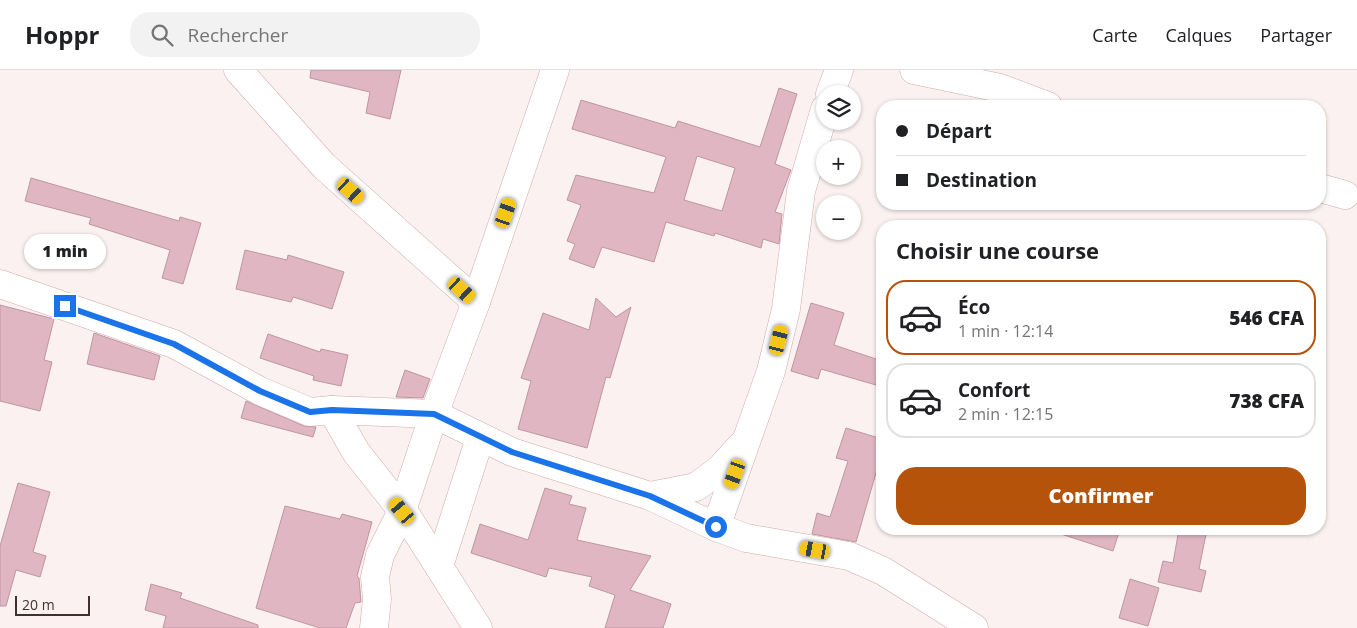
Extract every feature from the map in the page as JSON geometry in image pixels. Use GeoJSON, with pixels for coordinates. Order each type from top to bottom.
{"type":"FeatureCollection","features":[{"type":"Feature","properties":{"kind":"street"},"geometry":{"type":"LineString","coordinates":[[238,70],[324,166],[476,302]]}},
{"type":"Feature","properties":{"kind":"street"},"geometry":{"type":"LineString","coordinates":[[374,628],[377,599],[375,577],[380,555],[402,511],[434,414],[476,302],[555,70]]}},
{"type":"Feature","properties":{"kind":"street"},"geometry":{"type":"LineString","coordinates":[[833,85],[839,70]]}},
{"type":"Feature","properties":{"kind":"street"},"geometry":{"type":"LineString","coordinates":[[914,70],[1000,88],[1032,100]]}},
{"type":"Feature","properties":{"kind":"street"},"geometry":{"type":"LineString","coordinates":[[716,527],[771,371],[786,309],[801,191],[819,130]]}},
{"type":"Feature","properties":{"kind":"street"},"geometry":{"type":"LineString","coordinates":[[0,284],[174,344],[260,391],[310,412],[332,410],[434,414],[480,438],[550,466],[650,496],[716,527],[746,538],[848,556],[883,571],[974,628]]}},
{"type":"Feature","properties":{"kind":"street"},"geometry":{"type":"LineString","coordinates":[[332,410],[356,452],[402,511],[478,628]]}},
{"type":"Feature","properties":{"kind":"street"},"geometry":{"type":"LineString","coordinates":[[439,566],[480,438]]}},
{"type":"Feature","properties":{"kind":"street"},"geometry":{"type":"LineString","coordinates":[[650,496],[696,487],[720,469],[748,438]]}},
{"type":"Feature","properties":{"kind":"building"},"geometry":{"type":"Polygon","coordinates":[[[311,70],[401,70],[390,119],[366,113],[370,92],[310,78],[311,70]]]}},
{"type":"Feature","properties":{"kind":"building"},"geometry":{"type":"Polygon","coordinates":[[[779,88],[797,94],[775,164],[791,170],[775,212],[782,214],[779,244],[763,239],[761,248],[715,233],[714,236],[666,222],[654,262],[602,247],[594,268],[569,259],[575,244],[567,241],[581,205],[567,200],[576,175],[654,193],[666,157],[572,129],[581,100],[675,128],[678,121],[760,147],[779,88]],[[697,156],[684,200],[722,211],[735,168],[697,156]]]}},
{"type":"Feature","properties":{"kind":"building"},"geometry":{"type":"Polygon","coordinates":[[[31,178],[179,221],[180,217],[201,223],[183,284],[162,278],[170,250],[89,224],[91,218],[25,201],[31,178]]]}},
{"type":"Feature","properties":{"kind":"building"},"geometry":{"type":"Polygon","coordinates":[[[245,250],[287,260],[288,255],[344,272],[332,309],[293,297],[291,302],[236,289],[245,250]]]}},
{"type":"Feature","properties":{"kind":"building"},"geometry":{"type":"Polygon","coordinates":[[[596,298],[616,317],[631,307],[610,378],[606,377],[587,448],[518,429],[531,381],[521,378],[543,313],[589,330],[596,298]]]}},
{"type":"Feature","properties":{"kind":"building"},"geometry":{"type":"Polygon","coordinates":[[[811,303],[844,313],[834,345],[876,359],[876,385],[821,369],[818,379],[791,371],[811,303]]]}},
{"type":"Feature","properties":{"kind":"building"},"geometry":{"type":"Polygon","coordinates":[[[0,305],[54,319],[44,360],[52,362],[40,411],[0,401],[0,305]]]}},
{"type":"Feature","properties":{"kind":"building"},"geometry":{"type":"Polygon","coordinates":[[[94,333],[160,356],[154,380],[87,364],[94,333]]]}},
{"type":"Feature","properties":{"kind":"building"},"geometry":{"type":"Polygon","coordinates":[[[268,334],[320,352],[321,349],[348,355],[341,386],[313,380],[314,376],[260,358],[268,334]]]}},
{"type":"Feature","properties":{"kind":"building"},"geometry":{"type":"Polygon","coordinates":[[[405,370],[430,379],[423,398],[396,397],[405,370]]]}},
{"type":"Feature","properties":{"kind":"building"},"geometry":{"type":"Polygon","coordinates":[[[246,401],[304,426],[316,427],[313,437],[241,418],[246,401]]]}},
{"type":"Feature","properties":{"kind":"building"},"geometry":{"type":"Polygon","coordinates":[[[846,428],[876,437],[876,473],[856,542],[812,534],[817,513],[830,517],[848,461],[836,458],[846,428]]]}},
{"type":"Feature","properties":{"kind":"building"},"geometry":{"type":"Polygon","coordinates":[[[18,483],[50,492],[33,552],[46,556],[40,577],[16,570],[6,606],[0,606],[0,546],[18,483]]]}},
{"type":"Feature","properties":{"kind":"building"},"geometry":{"type":"Polygon","coordinates":[[[545,488],[572,496],[569,504],[586,508],[577,540],[651,556],[630,590],[671,604],[663,628],[605,628],[615,595],[589,586],[592,577],[549,568],[546,577],[471,553],[480,524],[528,540],[545,488]]]}},
{"type":"Feature","properties":{"kind":"building"},"geometry":{"type":"Polygon","coordinates":[[[285,506],[340,519],[342,514],[372,522],[357,576],[359,578],[361,602],[355,603],[346,628],[320,628],[256,608],[285,506]]]}},
{"type":"Feature","properties":{"kind":"building"},"geometry":{"type":"Polygon","coordinates":[[[1064,535],[1118,535],[1113,551],[1064,535]]]}},
{"type":"Feature","properties":{"kind":"building"},"geometry":{"type":"Polygon","coordinates":[[[1178,535],[1206,535],[1199,569],[1206,571],[1201,592],[1158,582],[1163,561],[1173,563],[1178,535]]]}},
{"type":"Feature","properties":{"kind":"building"},"geometry":{"type":"Polygon","coordinates":[[[1130,579],[1159,588],[1148,626],[1119,618],[1130,579]]]}},
{"type":"Feature","properties":{"kind":"building"},"geometry":{"type":"Polygon","coordinates":[[[151,584],[182,593],[180,598],[258,625],[258,628],[163,628],[166,616],[145,610],[151,584]]]}},
{"type":"Feature","properties":{"kind":"route"},"geometry":{"type":"LineString","coordinates":[[65,306],[174,344],[260,391],[310,412],[332,410],[434,414],[512,452],[550,466],[650,496],[716,527]]}}]}
